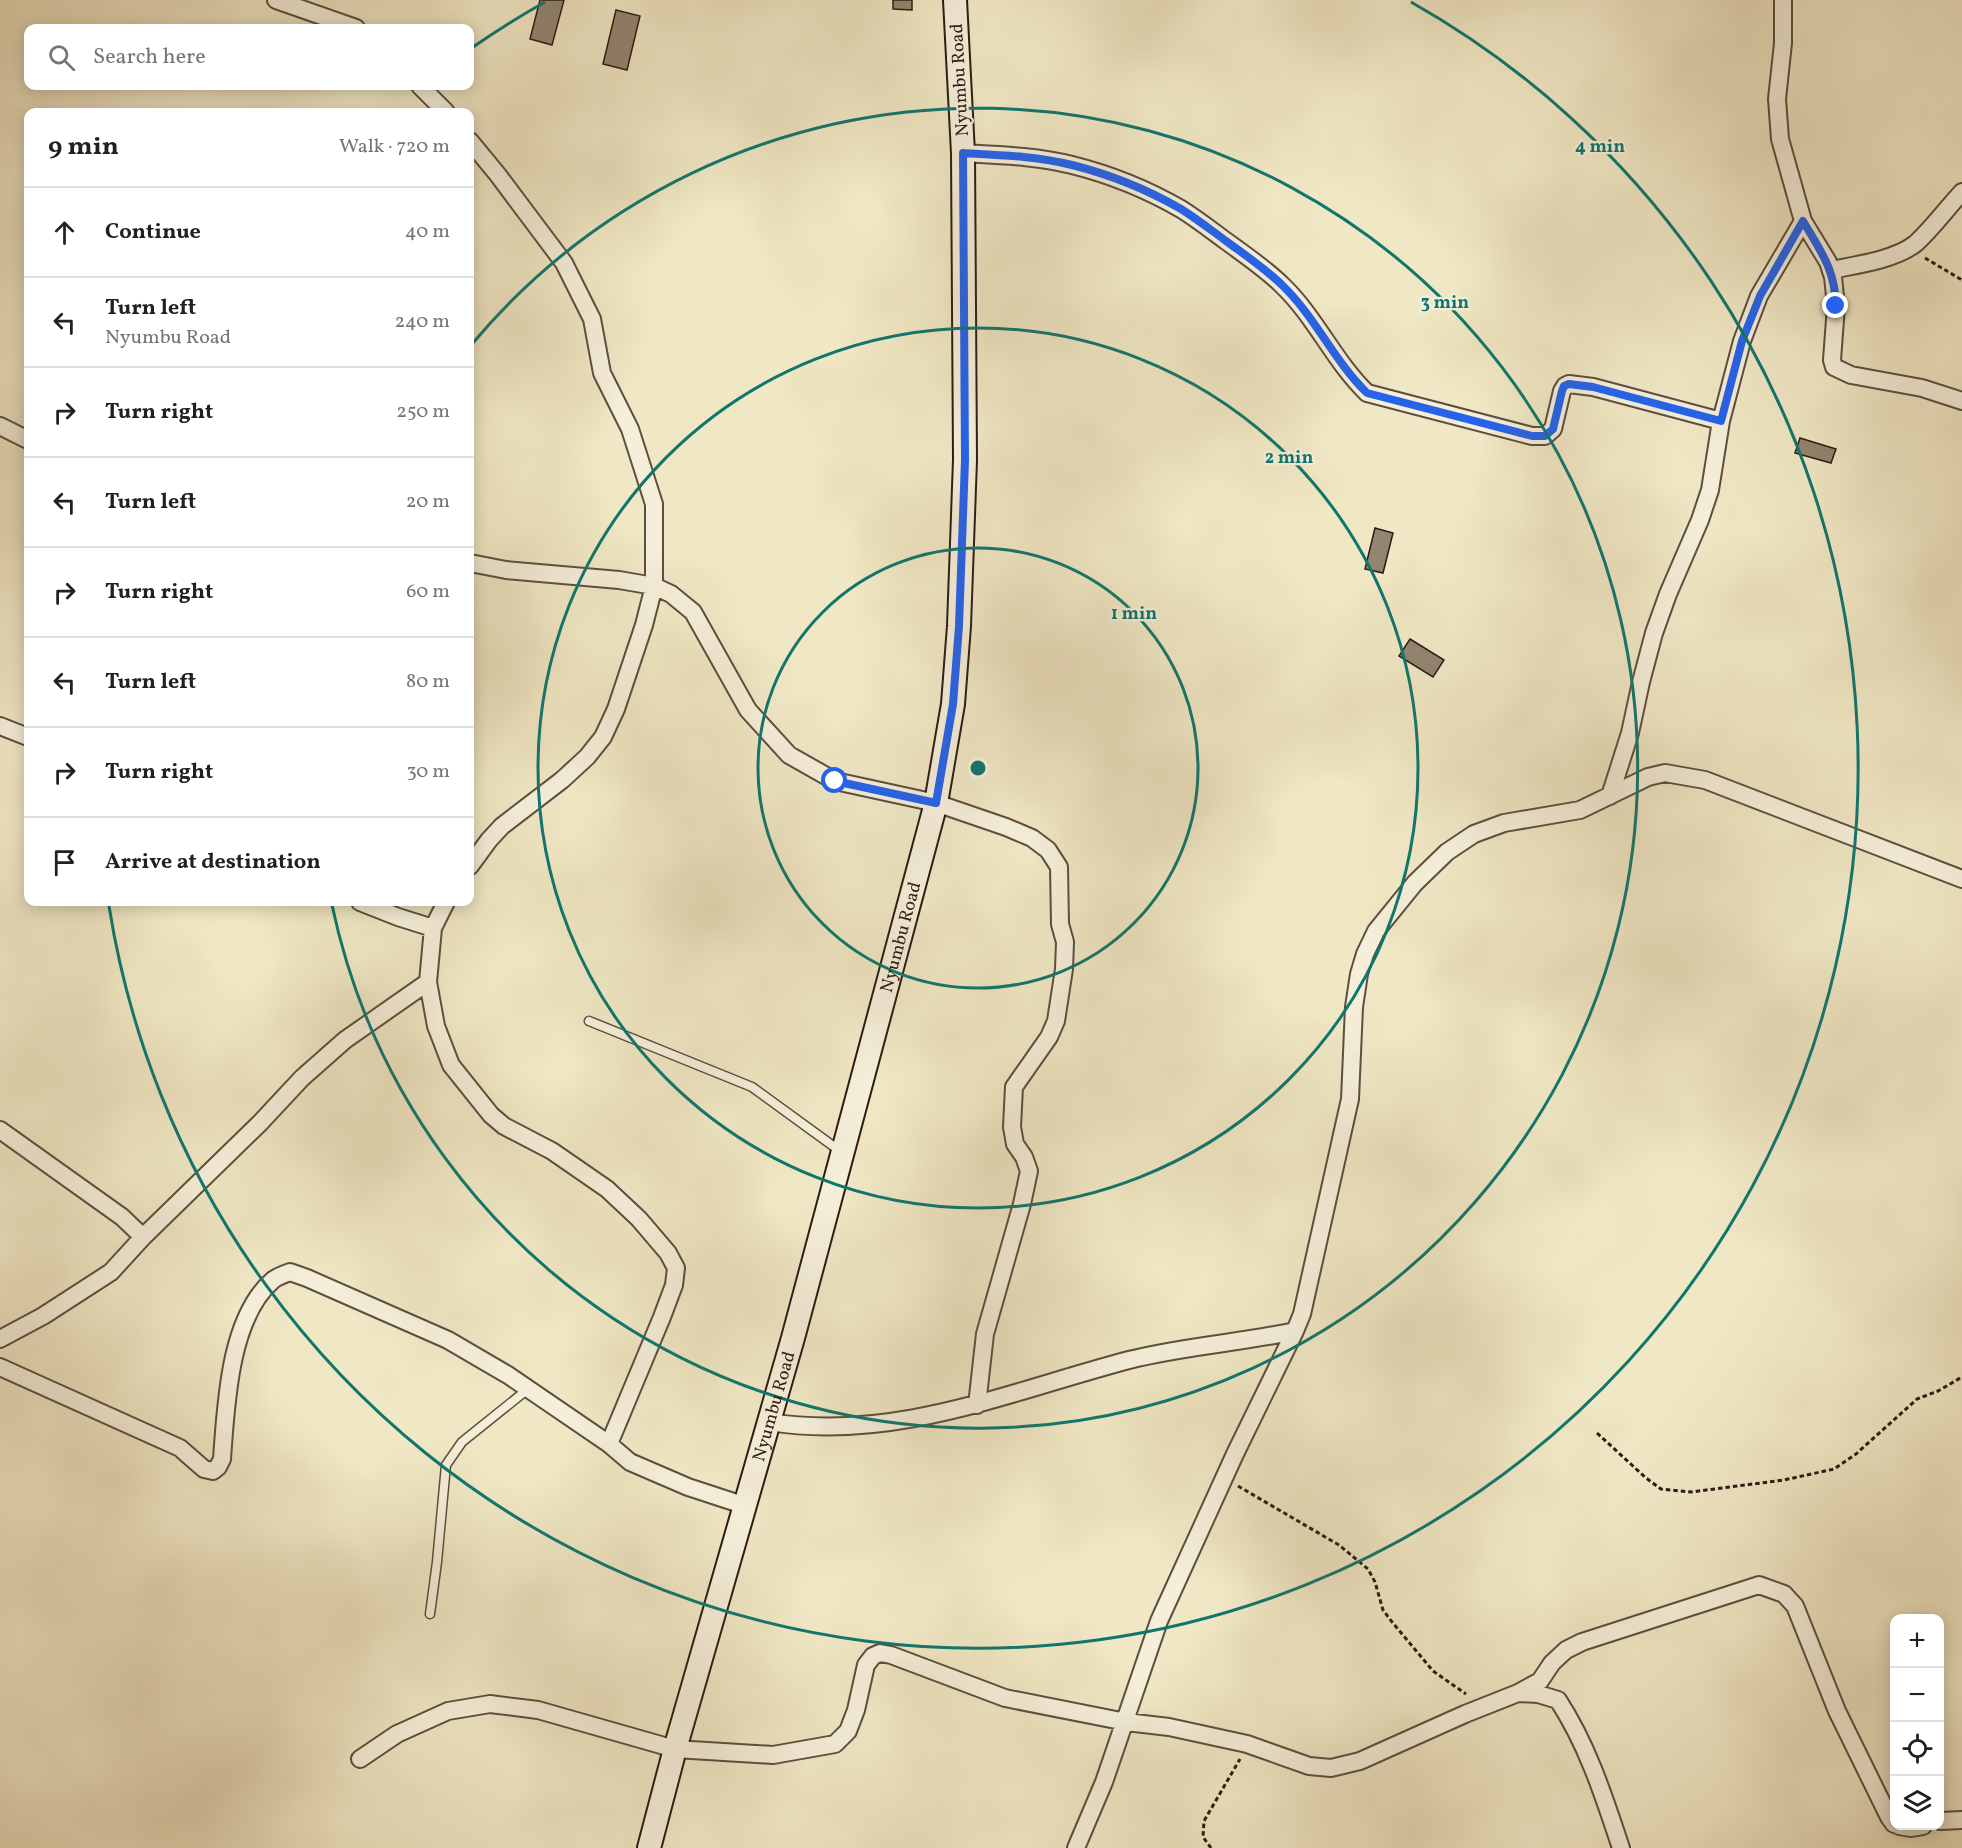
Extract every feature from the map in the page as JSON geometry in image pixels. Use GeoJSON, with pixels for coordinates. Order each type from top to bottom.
{"type":"FeatureCollection","features":[{"type":"Feature","properties":{"kind":"street"},"geometry":{"type":"LineString","coordinates":[[276,0],[345,24]]}},
{"type":"Feature","properties":{"kind":"street","name":"Nyumbu Road"},"geometry":{"type":"LineString","coordinates":[[650,1848],[675,1749],[770,1422],[936,803],[953,704],[959,626],[965,460],[963,153],[955,0]]}},
{"type":"Feature","properties":{"kind":"street"},"geometry":{"type":"LineString","coordinates":[[1783,0],[1783,43],[1777,99],[1780,139],[1803,221],[1831,270],[1836,288],[1832,360],[1834,367],[1851,375],[1922,388],[1962,401]]}},
{"type":"Feature","properties":{"kind":"street"},"geometry":{"type":"LineString","coordinates":[[424,90],[442,108]]}},
{"type":"Feature","properties":{"kind":"street"},"geometry":{"type":"LineString","coordinates":[[474,146],[564,263],[592,319],[602,373],[630,429],[654,504],[654,586],[644,626],[616,709],[603,737],[587,758],[502,826],[474,861]]}},
{"type":"Feature","properties":{"kind":"street"},"geometry":{"type":"LineString","coordinates":[[963,153],[1022,156],[1071,165],[1142,190],[1180,209],[1247,256],[1282,285],[1306,311],[1327,345],[1367,393],[1532,436],[1545,436],[1553,429],[1562,391],[1564,386],[1569,384],[1593,387],[1721,421]]}},
{"type":"Feature","properties":{"kind":"street"},"geometry":{"type":"LineString","coordinates":[[1831,270],[1870,262],[1915,244],[1962,192]]}},
{"type":"Feature","properties":{"kind":"street"},"geometry":{"type":"LineString","coordinates":[[1610,796],[1630,733],[1654,633],[1710,490],[1721,421],[1742,341],[1760,296],[1803,221]]}},
{"type":"Feature","properties":{"kind":"street"},"geometry":{"type":"LineString","coordinates":[[0,426],[24,438]]}},
{"type":"Feature","properties":{"kind":"street"},"geometry":{"type":"LineString","coordinates":[[474,564],[506,570],[619,580],[654,586],[671,594],[693,612],[748,710],[789,755],[835,781],[936,803],[1006,827],[1032,838],[1048,850],[1059,867],[1060,924],[1065,942],[1064,969],[1056,1021],[1049,1037],[1014,1088],[1012,1127],[1015,1144],[1024,1156],[1029,1171],[1022,1204],[985,1334],[976,1405]]}},
{"type":"Feature","properties":{"kind":"street"},"geometry":{"type":"LineString","coordinates":[[0,726],[24,735]]}},
{"type":"Feature","properties":{"kind":"street"},"geometry":{"type":"LineString","coordinates":[[1076,1848],[1126,1722],[1159,1621],[1302,1314],[1350,1099],[1354,1007],[1362,964],[1376,931],[1415,883],[1447,852],[1474,834],[1504,823],[1580,810],[1648,777],[1665,773],[1705,780],[1962,879]]}},
{"type":"Feature","properties":{"kind":"street"},"geometry":{"type":"LineString","coordinates":[[370,906],[433,928]]}},
{"type":"Feature","properties":{"kind":"street"},"geometry":{"type":"LineString","coordinates":[[444,906],[433,928],[428,982],[436,1026],[450,1065],[491,1115],[504,1126],[552,1151],[606,1189],[639,1219],[668,1253],[676,1268],[674,1285],[662,1317],[609,1444]]}},
{"type":"Feature","properties":{"kind":"street"},"geometry":{"type":"LineString","coordinates":[[0,1339],[43,1316],[111,1272],[143,1237],[261,1123],[302,1078],[345,1040],[428,982]]}},
{"type":"Feature","properties":{"kind":"street"},"geometry":{"type":"LineString","coordinates":[[0,1130],[96,1197],[143,1237]]}},
{"type":"Feature","properties":{"kind":"street"},"geometry":{"type":"LineString","coordinates":[[0,1367],[171,1443],[204,1469],[213,1471],[222,1459],[228,1381],[247,1316],[259,1296],[274,1278],[290,1272],[448,1340],[528,1389],[609,1444],[630,1462],[688,1486],[746,1506]]}},
{"type":"Feature","properties":{"kind":"street"},"geometry":{"type":"LineString","coordinates":[[770,1422],[801,1427],[871,1426],[976,1405],[1167,1352],[1294,1331]]}},
{"type":"Feature","properties":{"kind":"street"},"geometry":{"type":"LineString","coordinates":[[360,1759],[397,1734],[448,1711],[490,1704],[538,1710],[675,1749],[773,1755],[835,1744],[848,1731],[856,1710],[866,1665],[873,1656],[880,1653],[891,1655],[1005,1698],[1126,1722],[1169,1727],[1247,1744],[1309,1766],[1331,1768],[1360,1761],[1518,1693],[1540,1681],[1552,1663],[1566,1650],[1582,1642],[1760,1585],[1784,1594],[1795,1606],[1837,1711],[1890,1818]]}},
{"type":"Feature","properties":{"kind":"street"},"geometry":{"type":"LineString","coordinates":[[1518,1693],[1538,1694],[1558,1700],[1575,1726],[1621,1848]]}},
{"type":"Feature","properties":{"kind":"street"},"geometry":{"type":"LineString","coordinates":[[1944,1821],[1962,1820]]}},
{"type":"Feature","properties":{"kind":"lane"},"geometry":{"type":"LineString","coordinates":[[589,1022],[752,1088],[800,1120],[843,1153]]}},
{"type":"Feature","properties":{"kind":"lane"},"geometry":{"type":"LineString","coordinates":[[430,1614],[446,1465],[462,1442],[528,1389]]}},
{"type":"Feature","properties":{"kind":"path"},"geometry":{"type":"LineString","coordinates":[[1908,247],[1962,280]]}},
{"type":"Feature","properties":{"kind":"path"},"geometry":{"type":"LineString","coordinates":[[1597,1433],[1661,1489],[1691,1492],[1784,1480],[1834,1469],[1856,1454],[1917,1399],[1938,1391],[1962,1377]]}},
{"type":"Feature","properties":{"kind":"path"},"geometry":{"type":"LineString","coordinates":[[1224,1478],[1339,1545],[1368,1569],[1375,1582],[1383,1610],[1433,1671],[1485,1706]]}},
{"type":"Feature","properties":{"kind":"path"},"geometry":{"type":"LineString","coordinates":[[1211,1848],[1203,1837],[1204,1821],[1247,1744]]}},
{"type":"Feature","properties":{"kind":"building"},"geometry":{"type":"Polygon","coordinates":[[[540,0],[564,0],[552,45],[530,39],[540,0]]]}},
{"type":"Feature","properties":{"kind":"building"},"geometry":{"type":"Polygon","coordinates":[[[893,0],[912,0],[912,10],[893,9],[893,0]]]}},
{"type":"Feature","properties":{"kind":"building"},"geometry":{"type":"Polygon","coordinates":[[[616,10],[640,16],[627,70],[603,64],[616,10]]]}},
{"type":"Feature","properties":{"kind":"building"},"geometry":{"type":"Polygon","coordinates":[[[1800,438],[1836,449],[1831,463],[1795,453],[1800,438]]]}},
{"type":"Feature","properties":{"kind":"building"},"geometry":{"type":"Polygon","coordinates":[[[1375,528],[1393,533],[1383,573],[1365,569],[1375,528]]]}},
{"type":"Feature","properties":{"kind":"building"},"geometry":{"type":"Polygon","coordinates":[[[1410,639],[1444,660],[1433,677],[1399,656],[1410,639]]]}},
{"type":"Feature","properties":{"kind":"route"},"geometry":{"type":"LineString","coordinates":[[835,781],[936,803],[953,704],[959,626],[965,460],[963,153],[1022,156],[1071,165],[1142,190],[1180,209],[1247,256],[1282,285],[1306,311],[1327,345],[1367,393],[1532,436],[1545,436],[1553,429],[1562,391],[1564,386],[1569,384],[1593,387],[1721,421],[1742,341],[1760,296],[1803,221],[1828,262],[1836,288],[1836,306]]}}]}
